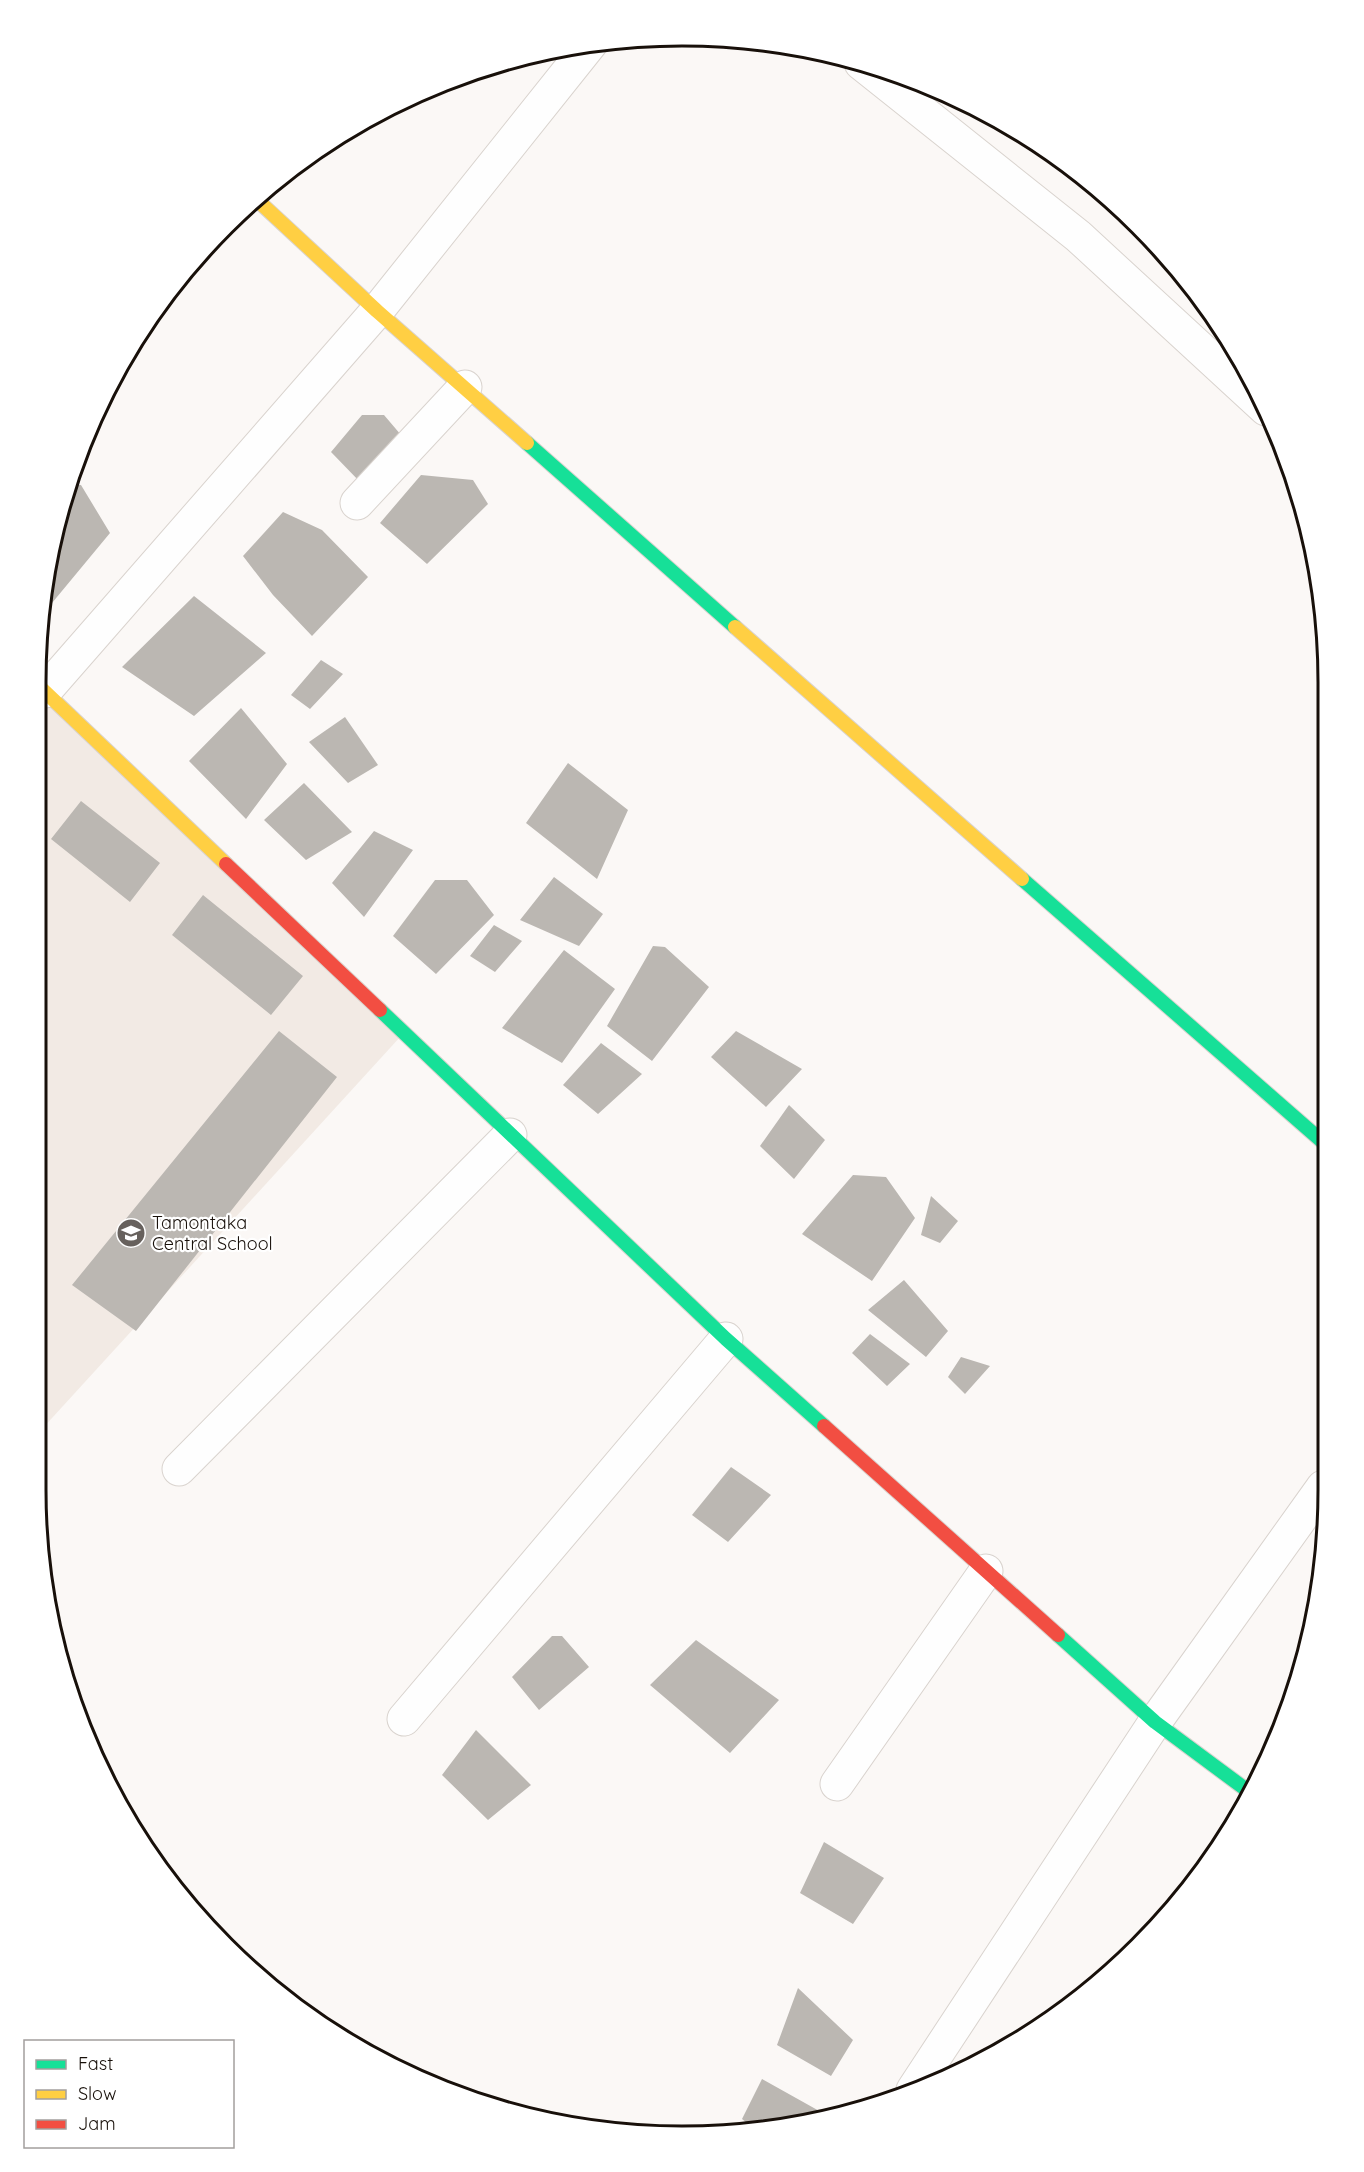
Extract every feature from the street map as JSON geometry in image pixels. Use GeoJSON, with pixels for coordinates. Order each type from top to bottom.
{"type":"FeatureCollection","features":[{"type":"Feature","properties":{"kind":"street"},"geometry":{"type":"LineString","coordinates":[[46,686],[377,310],[581,55]]}},
{"type":"Feature","properties":{"kind":"street"},"geometry":{"type":"LineString","coordinates":[[880,78],[1078,236],[1247,391]]}},
{"type":"Feature","properties":{"kind":"street"},"geometry":{"type":"LineString","coordinates":[[262,205],[377,310],[996,857],[1318,1138]]}},
{"type":"Feature","properties":{"kind":"street"},"geometry":{"type":"LineString","coordinates":[[357,504],[465,387]]}},
{"type":"Feature","properties":{"kind":"street"},"geometry":{"type":"LineString","coordinates":[[46,692],[726,1339],[1155,1722],[1243,1787]]}},
{"type":"Feature","properties":{"kind":"street"},"geometry":{"type":"LineString","coordinates":[[179,1469],[510,1135]]}},
{"type":"Feature","properties":{"kind":"street"},"geometry":{"type":"LineString","coordinates":[[404,1719],[726,1339]]}},
{"type":"Feature","properties":{"kind":"street"},"geometry":{"type":"LineString","coordinates":[[920,2079],[1155,1722],[1318,1494]]}},
{"type":"Feature","properties":{"kind":"street"},"geometry":{"type":"LineString","coordinates":[[837,1784],[986,1572]]}},
{"type":"Feature","properties":{"kind":"shaded area","name":"Tamontaka Central School"},"geometry":{"type":"Polygon","coordinates":[[[46,701],[401,1036],[46,1425],[46,701]]]}},
{"type":"Feature","properties":{"kind":"building"},"geometry":{"type":"Polygon","coordinates":[[[362,415],[384,415],[407,442],[362,484],[331,452],[362,415]]]}},
{"type":"Feature","properties":{"kind":"building"},"geometry":{"type":"Polygon","coordinates":[[[421,475],[473,480],[488,504],[427,564],[380,523],[421,475]]]}},
{"type":"Feature","properties":{"kind":"building"},"geometry":{"type":"Polygon","coordinates":[[[78,485],[81,485],[110,533],[52,603],[68,518],[78,485]]]}},
{"type":"Feature","properties":{"kind":"building"},"geometry":{"type":"Polygon","coordinates":[[[283,512],[322,530],[368,577],[312,636],[273,595],[243,556],[283,512]]]}},
{"type":"Feature","properties":{"kind":"building"},"geometry":{"type":"Polygon","coordinates":[[[194,596],[266,653],[194,716],[122,667],[194,596]]]}},
{"type":"Feature","properties":{"kind":"building"},"geometry":{"type":"Polygon","coordinates":[[[321,660],[343,674],[310,709],[291,695],[321,660]]]}},
{"type":"Feature","properties":{"kind":"building"},"geometry":{"type":"Polygon","coordinates":[[[241,708],[287,764],[246,819],[189,761],[241,708]]]}},
{"type":"Feature","properties":{"kind":"building"},"geometry":{"type":"Polygon","coordinates":[[[345,717],[378,765],[348,783],[309,742],[345,717]]]}},
{"type":"Feature","properties":{"kind":"building"},"geometry":{"type":"Polygon","coordinates":[[[568,763],[628,810],[597,879],[526,823],[568,763]]]}},
{"type":"Feature","properties":{"kind":"building"},"geometry":{"type":"Polygon","coordinates":[[[304,783],[352,832],[306,860],[264,820],[304,783]]]}},
{"type":"Feature","properties":{"kind":"building"},"geometry":{"type":"Polygon","coordinates":[[[81,801],[160,863],[130,902],[51,839],[81,801]]]}},
{"type":"Feature","properties":{"kind":"building"},"geometry":{"type":"Polygon","coordinates":[[[374,831],[413,850],[364,917],[332,883],[374,831]]]}},
{"type":"Feature","properties":{"kind":"building"},"geometry":{"type":"Polygon","coordinates":[[[554,877],[603,914],[579,946],[520,920],[554,877]]]}},
{"type":"Feature","properties":{"kind":"building"},"geometry":{"type":"Polygon","coordinates":[[[435,880],[467,880],[494,915],[436,974],[393,936],[435,880]]]}},
{"type":"Feature","properties":{"kind":"building"},"geometry":{"type":"Polygon","coordinates":[[[203,895],[303,976],[271,1015],[172,935],[203,895]]]}},
{"type":"Feature","properties":{"kind":"building"},"geometry":{"type":"Polygon","coordinates":[[[494,925],[522,941],[495,972],[470,956],[494,925]]]}},
{"type":"Feature","properties":{"kind":"building"},"geometry":{"type":"Polygon","coordinates":[[[653,946],[665,947],[709,987],[652,1061],[607,1026],[653,946]]]}},
{"type":"Feature","properties":{"kind":"building"},"geometry":{"type":"Polygon","coordinates":[[[564,950],[615,989],[562,1063],[502,1028],[564,950]]]}},
{"type":"Feature","properties":{"kind":"building"},"geometry":{"type":"Polygon","coordinates":[[[279,1031],[337,1077],[136,1331],[72,1285],[279,1031]]]}},
{"type":"Feature","properties":{"kind":"building"},"geometry":{"type":"Polygon","coordinates":[[[736,1031],[802,1069],[766,1107],[711,1057],[736,1031]]]}},
{"type":"Feature","properties":{"kind":"building"},"geometry":{"type":"Polygon","coordinates":[[[601,1043],[642,1074],[598,1114],[563,1085],[601,1043]]]}},
{"type":"Feature","properties":{"kind":"building"},"geometry":{"type":"Polygon","coordinates":[[[789,1105],[825,1140],[794,1179],[760,1146],[789,1105]]]}},
{"type":"Feature","properties":{"kind":"building"},"geometry":{"type":"Polygon","coordinates":[[[853,1175],[886,1177],[915,1218],[872,1281],[802,1234],[853,1175]]]}},
{"type":"Feature","properties":{"kind":"building"},"geometry":{"type":"Polygon","coordinates":[[[931,1196],[958,1221],[940,1243],[921,1235],[931,1196]]]}},
{"type":"Feature","properties":{"kind":"building"},"geometry":{"type":"Polygon","coordinates":[[[904,1280],[948,1331],[926,1357],[868,1310],[904,1280]]]}},
{"type":"Feature","properties":{"kind":"building"},"geometry":{"type":"Polygon","coordinates":[[[870,1334],[910,1364],[887,1386],[852,1353],[870,1334]]]}},
{"type":"Feature","properties":{"kind":"building"},"geometry":{"type":"Polygon","coordinates":[[[961,1357],[990,1366],[965,1394],[948,1377],[961,1357]]]}},
{"type":"Feature","properties":{"kind":"building"},"geometry":{"type":"Polygon","coordinates":[[[731,1467],[771,1495],[728,1542],[692,1515],[731,1467]]]}},
{"type":"Feature","properties":{"kind":"building"},"geometry":{"type":"Polygon","coordinates":[[[552,1636],[562,1636],[589,1667],[539,1710],[512,1677],[552,1636]]]}},
{"type":"Feature","properties":{"kind":"building"},"geometry":{"type":"Polygon","coordinates":[[[696,1640],[779,1700],[730,1753],[650,1685],[696,1640]]]}},
{"type":"Feature","properties":{"kind":"building"},"geometry":{"type":"Polygon","coordinates":[[[476,1730],[531,1785],[488,1820],[442,1775],[476,1730]]]}},
{"type":"Feature","properties":{"kind":"building"},"geometry":{"type":"Polygon","coordinates":[[[824,1842],[884,1878],[853,1924],[800,1893],[824,1842]]]}},
{"type":"Feature","properties":{"kind":"building"},"geometry":{"type":"Polygon","coordinates":[[[798,1988],[853,2040],[831,2076],[777,2045],[798,1988]]]}},
{"type":"Feature","properties":{"kind":"building"},"geometry":{"type":"Polygon","coordinates":[[[762,2079],[818,2110],[765,2120],[746,2122],[742,2119],[762,2079]]]}},
{"type":"Feature","properties":{"kind":"traffic: fast"},"geometry":{"type":"LineString","coordinates":[[527,443],[735,627]]}},
{"type":"Feature","properties":{"kind":"traffic: fast"},"geometry":{"type":"LineString","coordinates":[[1022,879],[1318,1138]]}},
{"type":"Feature","properties":{"kind":"traffic: fast"},"geometry":{"type":"LineString","coordinates":[[380,1010],[726,1339],[824,1426]]}},
{"type":"Feature","properties":{"kind":"traffic: fast"},"geometry":{"type":"LineString","coordinates":[[1058,1635],[1155,1722],[1243,1787]]}},
{"type":"Feature","properties":{"kind":"traffic: slow"},"geometry":{"type":"LineString","coordinates":[[262,205],[377,311],[527,443]]}},
{"type":"Feature","properties":{"kind":"traffic: slow"},"geometry":{"type":"LineString","coordinates":[[735,627],[1022,879]]}},
{"type":"Feature","properties":{"kind":"traffic: slow"},"geometry":{"type":"LineString","coordinates":[[46,693],[226,864]]}},
{"type":"Feature","properties":{"kind":"traffic: jam"},"geometry":{"type":"LineString","coordinates":[[226,864],[380,1010]]}},
{"type":"Feature","properties":{"kind":"traffic: jam"},"geometry":{"type":"LineString","coordinates":[[824,1426],[1058,1635]]}},
{"type":"Feature","properties":{"kind":"place","name":"Tamontaka Central School"},"geometry":{"type":"Point","coordinates":[131,1233]}}]}
